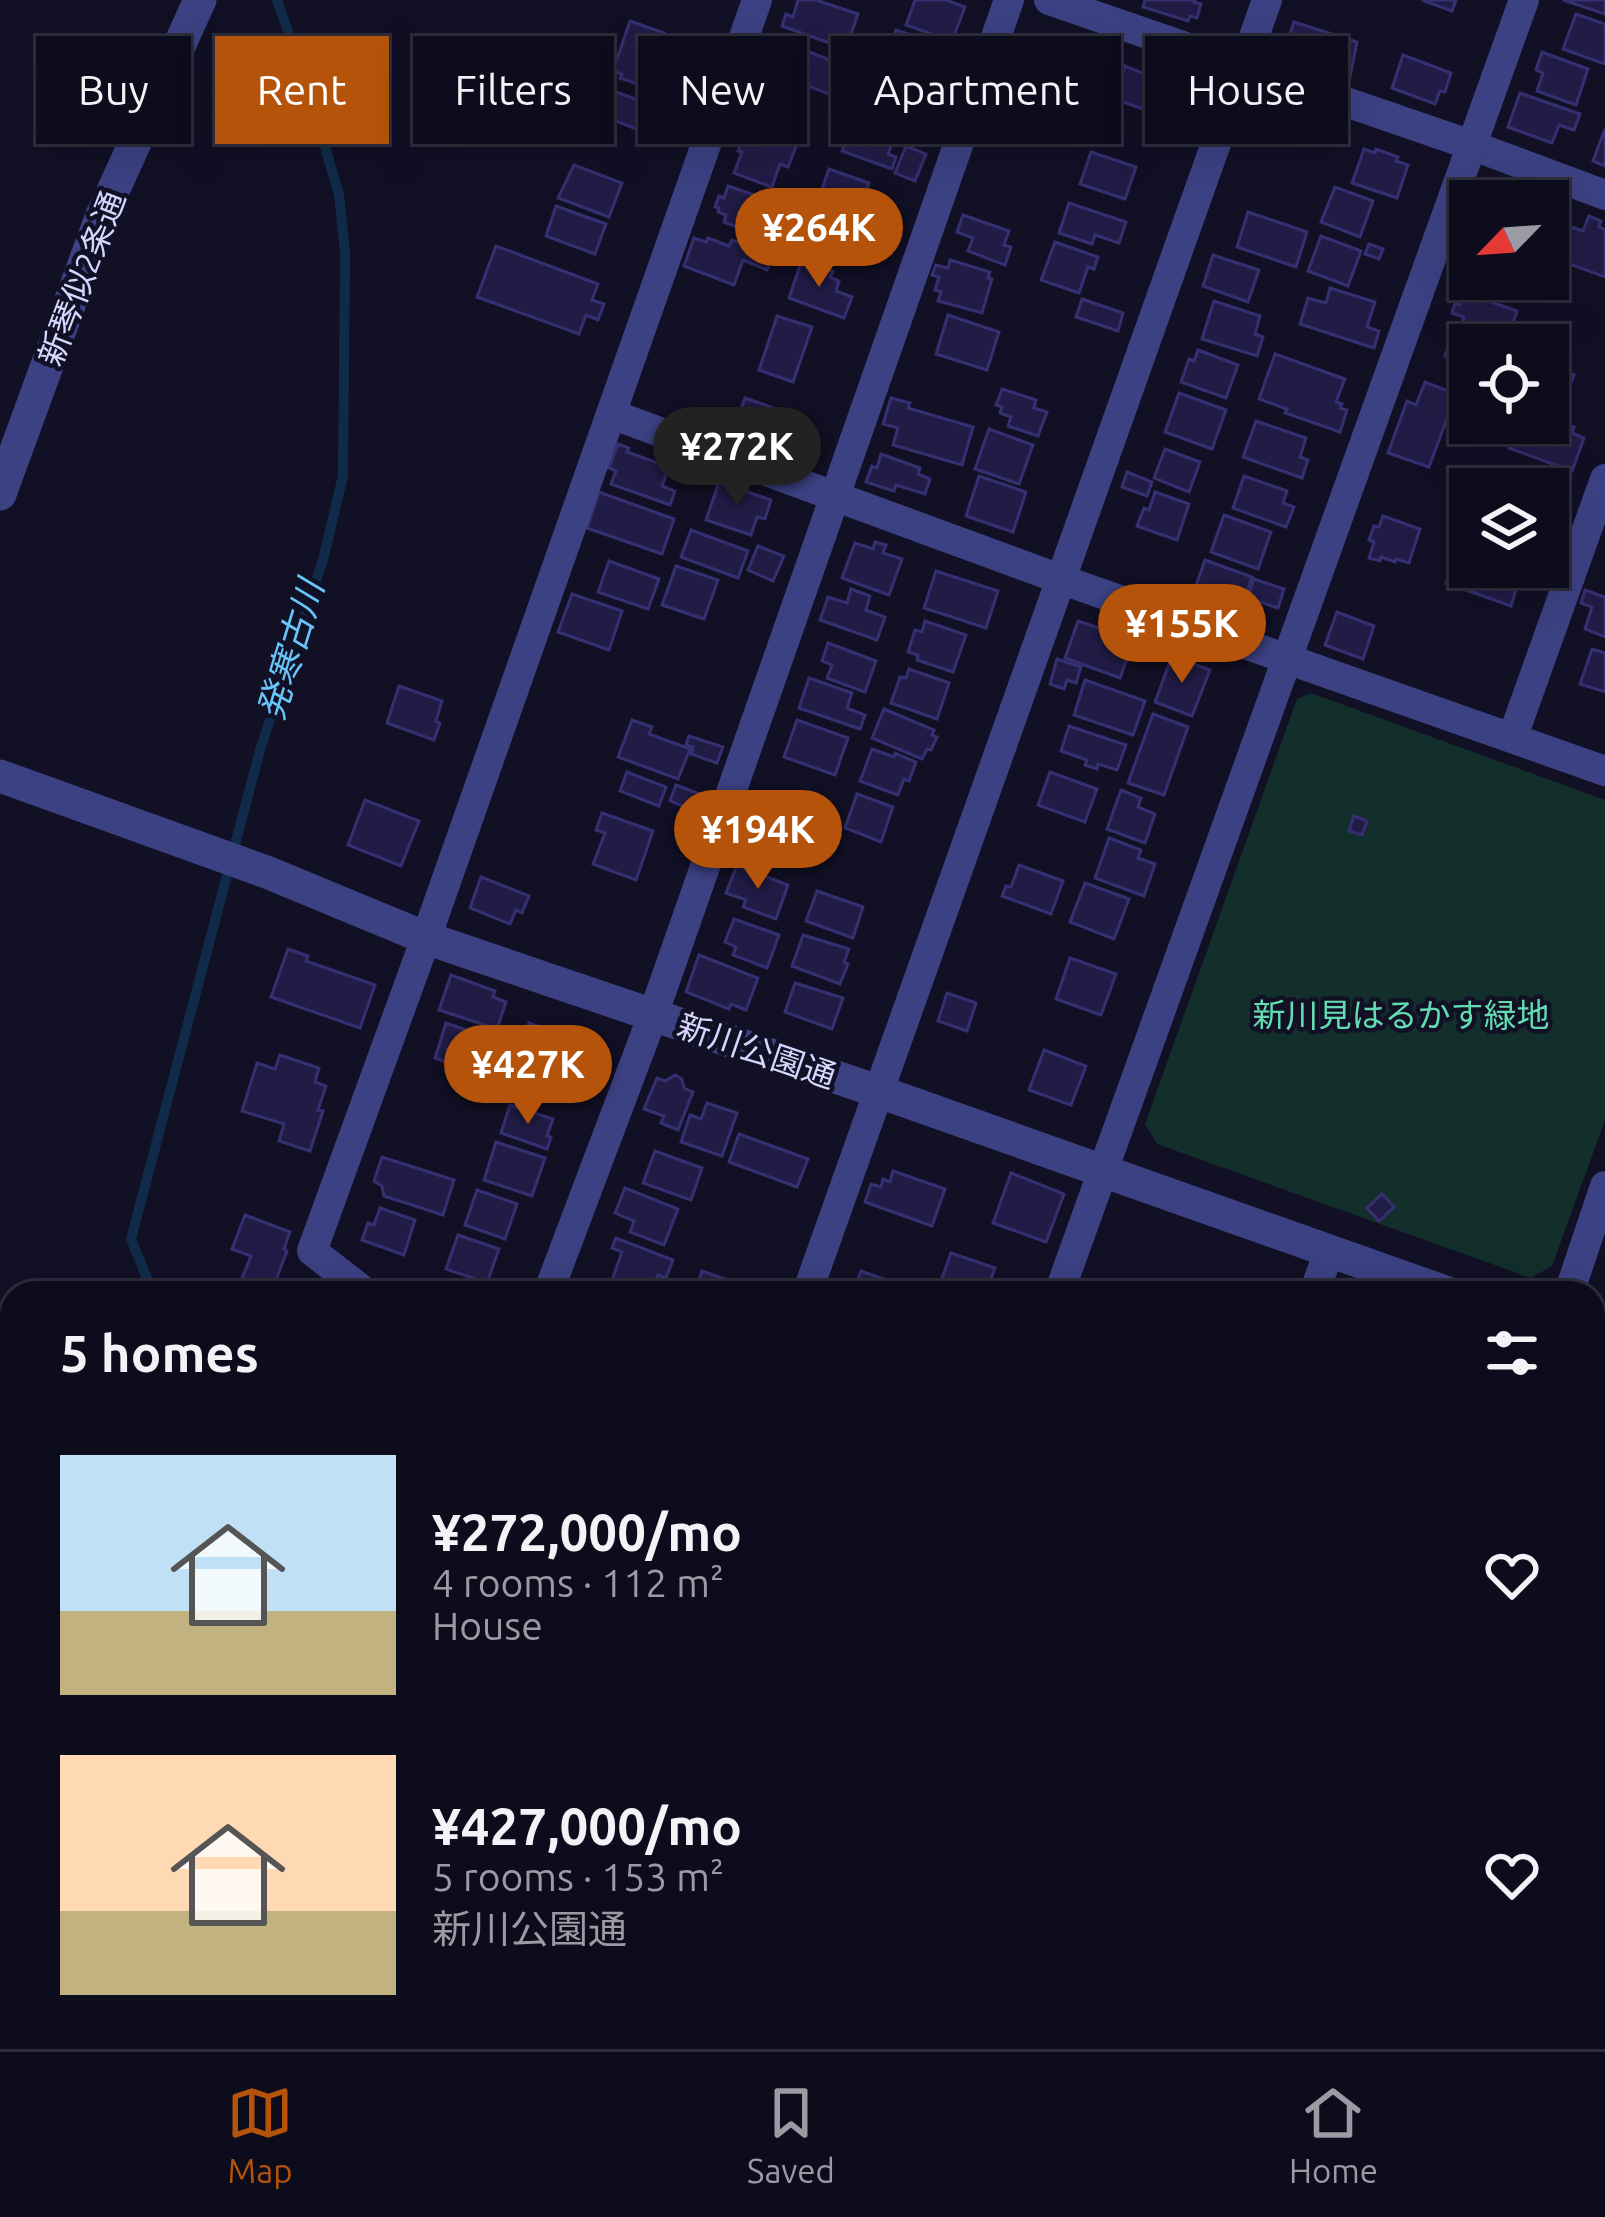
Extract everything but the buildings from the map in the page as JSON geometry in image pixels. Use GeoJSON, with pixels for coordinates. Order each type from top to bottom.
{"type":"FeatureCollection","features":[{"type":"Feature","properties":{"kind":"street","name":"新琴似2条通"},"geometry":{"type":"LineString","coordinates":[[0,494],[6,458],[102,215],[200,0]]}},
{"type":"Feature","properties":{"kind":"street"},"geometry":{"type":"LineString","coordinates":[[350,1281],[311,1251],[757,0]]}},
{"type":"Feature","properties":{"kind":"street"},"geometry":{"type":"LineString","coordinates":[[553,1281],[653,1015],[1010,0]]}},
{"type":"Feature","properties":{"kind":"street"},"geometry":{"type":"LineString","coordinates":[[1049,0],[1152,36]]}},
{"type":"Feature","properties":{"kind":"street"},"geometry":{"type":"LineString","coordinates":[[1254,36],[1267,0]]}},
{"type":"Feature","properties":{"kind":"street"},"geometry":{"type":"LineString","coordinates":[[1063,1281],[1524,0]]}},
{"type":"Feature","properties":{"kind":"street"},"geometry":{"type":"LineString","coordinates":[[1348,104],[1605,195]]}},
{"type":"Feature","properties":{"kind":"street"},"geometry":{"type":"LineString","coordinates":[[811,1281],[1216,144]]}},
{"type":"Feature","properties":{"kind":"street"},"geometry":{"type":"LineString","coordinates":[[611,414],[1605,771]]}},
{"type":"Feature","properties":{"kind":"street"},"geometry":{"type":"LineString","coordinates":[[1514,736],[1605,479]]}},
{"type":"Feature","properties":{"kind":"street","name":"新川公園通"},"geometry":{"type":"LineString","coordinates":[[0,776],[268,873],[426,938],[1103,1169],[1414,1281]]}},
{"type":"Feature","properties":{"kind":"street"},"geometry":{"type":"LineString","coordinates":[[1573,1281],[1605,1186]]}},
{"type":"Feature","properties":{"kind":"street"},"geometry":{"type":"LineString","coordinates":[[1319,1281],[1330,1251]]}},
{"type":"Feature","properties":{"kind":"green space","name":"新川見はるかす緑地"},"geometry":{"type":"Polygon","coordinates":[[[1311,693],[1605,800],[1605,1120],[1552,1266],[1531,1278],[1157,1144],[1145,1124],[1297,699],[1311,693]]]}},
{"type":"Feature","properties":{"kind":"waterway","name":"発寒古川"},"geometry":{"type":"LineString","coordinates":[[148,1281],[131,1239],[260,750],[323,560],[343,476],[345,252],[339,195],[277,0]]}}]}
